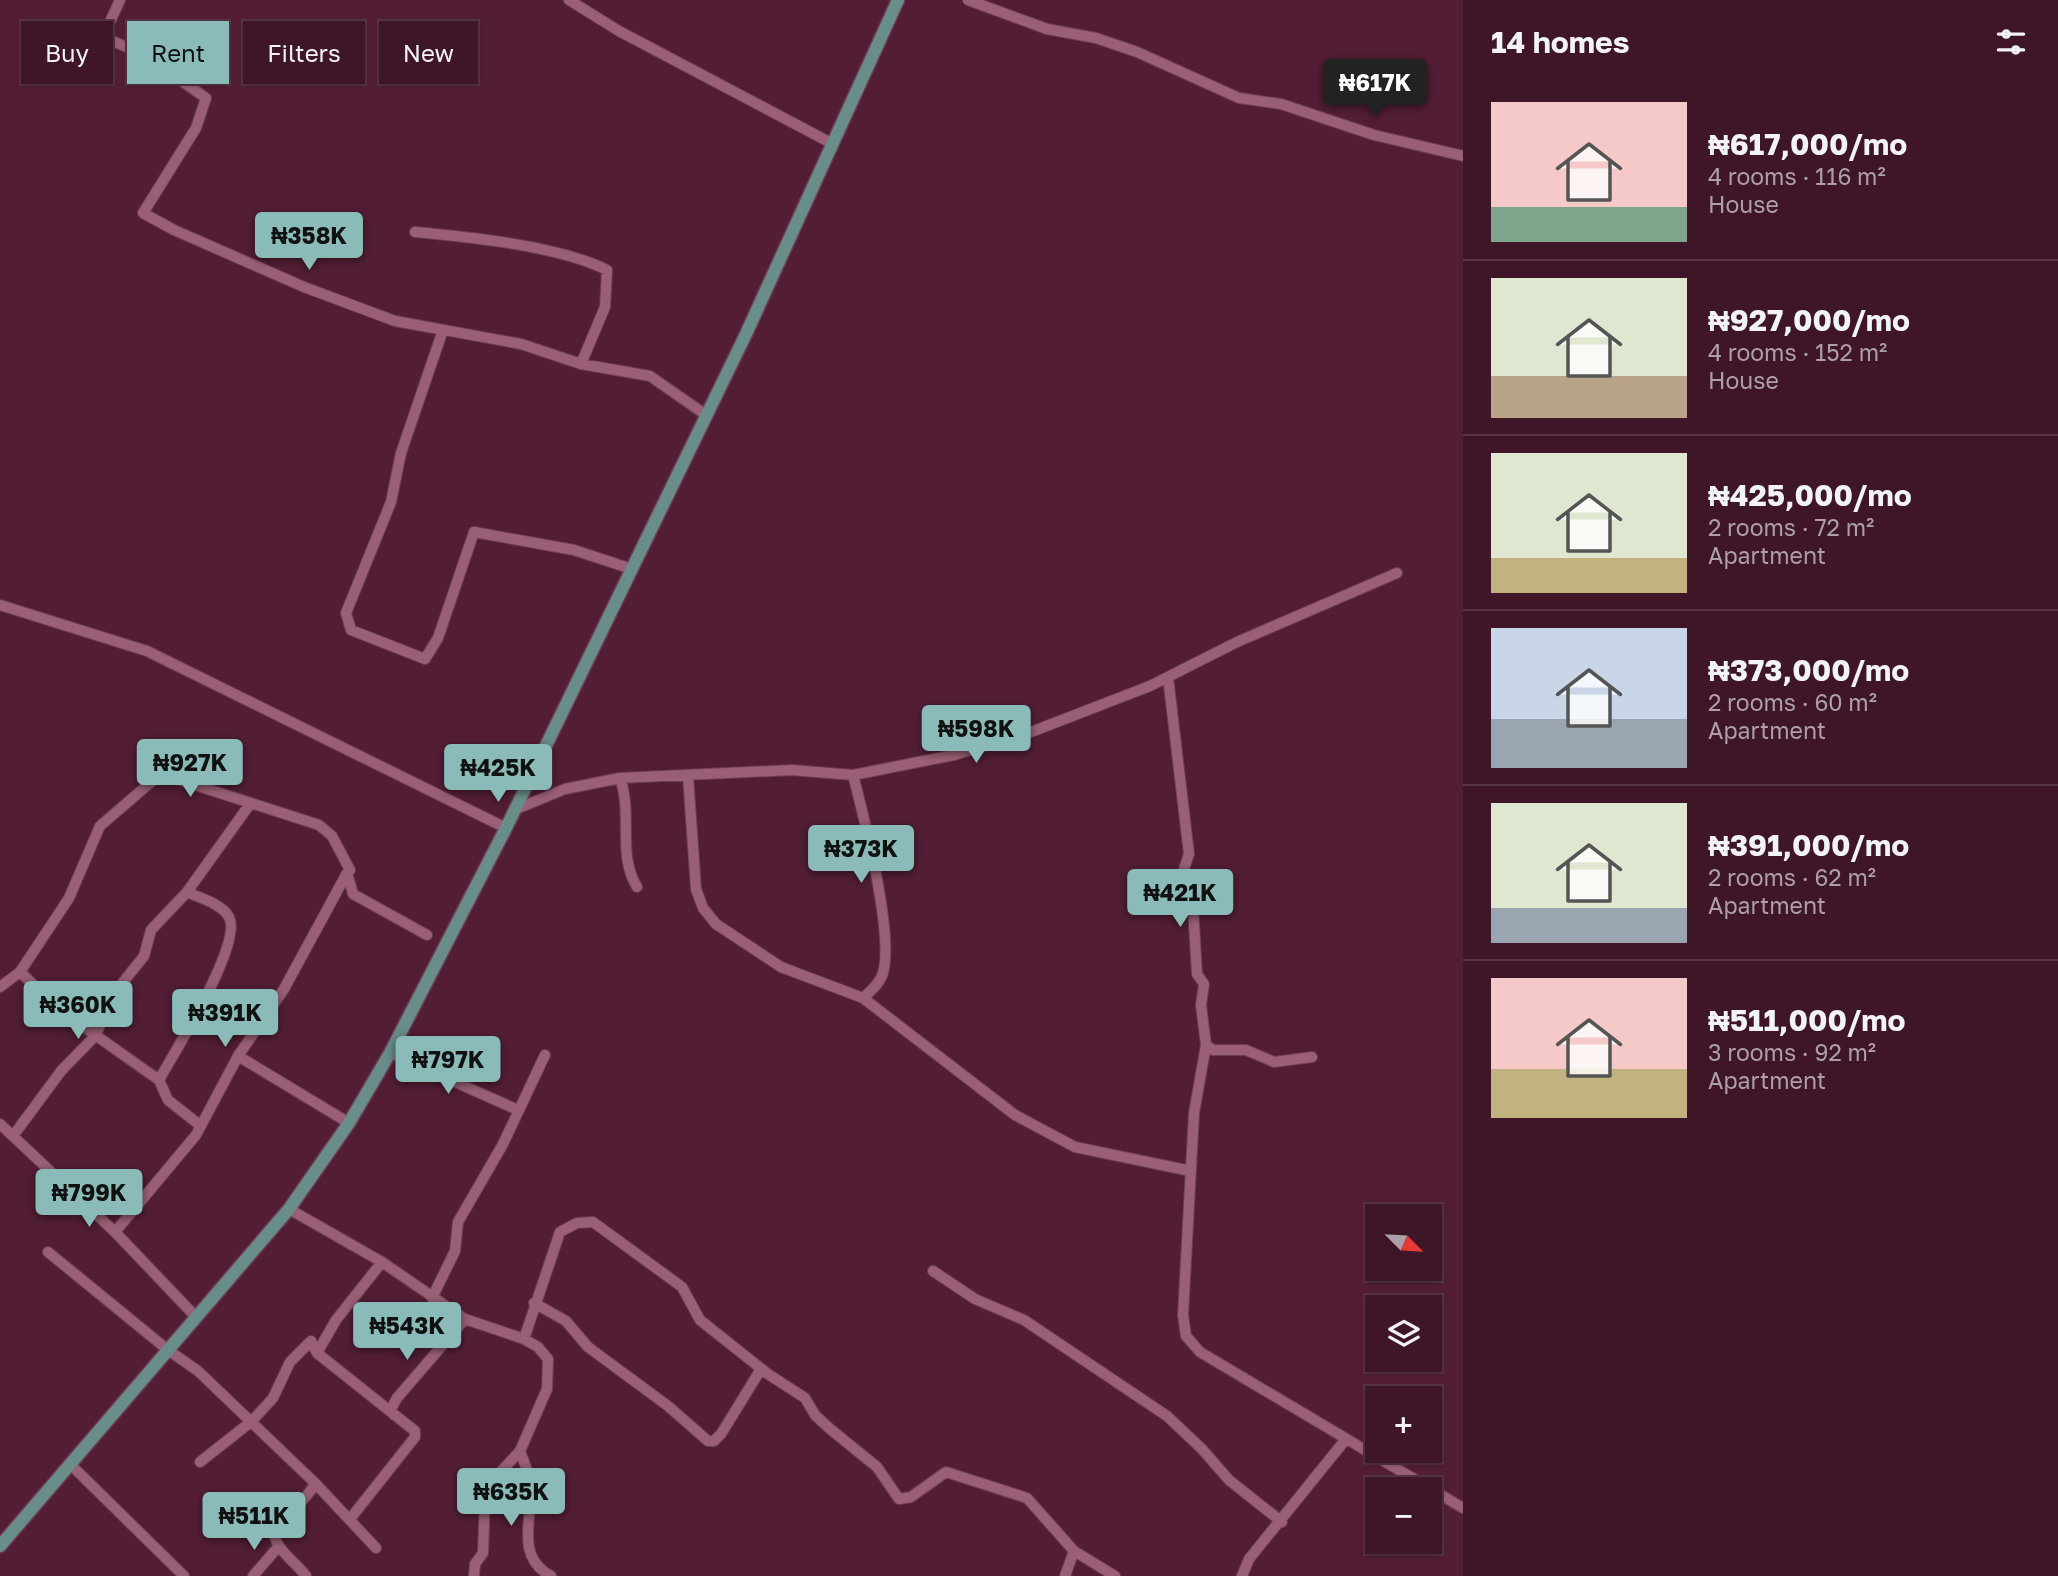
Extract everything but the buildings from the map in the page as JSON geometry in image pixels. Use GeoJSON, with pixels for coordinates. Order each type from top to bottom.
{"type":"FeatureCollection","features":[{"type":"Feature","properties":{"kind":"main road"},"geometry":{"type":"LineString","coordinates":[[0,1546],[289,1209],[349,1123],[390,1053],[506,828],[632,569],[898,0]]}},
{"type":"Feature","properties":{"kind":"street"},"geometry":{"type":"LineString","coordinates":[[120,0],[103,37],[143,54],[206,98],[196,128],[143,213],[174,230],[223,249],[304,287],[395,321],[521,345],[580,364],[650,376],[706,415]]}},
{"type":"Feature","properties":{"kind":"street"},"geometry":{"type":"LineString","coordinates":[[569,0],[619,31],[833,144]]}},
{"type":"Feature","properties":{"kind":"street"},"geometry":{"type":"LineString","coordinates":[[968,0],[1047,29],[1096,38],[1137,52],[1239,98],[1281,104],[1374,135],[1463,156]]}},
{"type":"Feature","properties":{"kind":"street"},"geometry":{"type":"LineString","coordinates":[[415,232],[469,237],[575,257],[607,270],[605,307],[580,364]]}},
{"type":"Feature","properties":{"kind":"street"},"geometry":{"type":"LineString","coordinates":[[443,330],[401,453],[391,502],[346,613],[351,630],[425,659],[438,639],[474,533],[574,550],[632,569]]}},
{"type":"Feature","properties":{"kind":"street"},"geometry":{"type":"LineString","coordinates":[[514,810],[565,789],[620,778],[792,770],[853,775],[954,755],[1031,732],[1168,677],[1282,622],[1397,573]]}},
{"type":"Feature","properties":{"kind":"street"},"geometry":{"type":"LineString","coordinates":[[0,605],[147,652],[506,828]]}},
{"type":"Feature","properties":{"kind":"street"},"geometry":{"type":"LineString","coordinates":[[1168,677],[1189,854],[1184,869],[1186,892],[1193,908],[1197,974],[1204,984],[1201,1005],[1206,1045],[1194,1113],[1183,1315],[1186,1336],[1200,1352],[1463,1508]]}},
{"type":"Feature","properties":{"kind":"street"},"geometry":{"type":"LineString","coordinates":[[853,775],[876,882],[885,952],[883,973],[876,986],[863,998]]}},
{"type":"Feature","properties":{"kind":"street"},"geometry":{"type":"LineString","coordinates":[[0,987],[20,972],[69,898],[100,826],[157,777],[171,776],[327,830],[350,870],[284,989],[238,1056],[201,1126],[115,1232]]}},
{"type":"Feature","properties":{"kind":"street"},"geometry":{"type":"LineString","coordinates":[[688,776],[696,889],[703,908],[716,924],[781,967],[863,998],[1014,1115],[1075,1147],[1191,1171]]}},
{"type":"Feature","properties":{"kind":"street"},"geometry":{"type":"LineString","coordinates":[[620,778],[627,797],[627,870],[637,887]]}},
{"type":"Feature","properties":{"kind":"street"},"geometry":{"type":"LineString","coordinates":[[13,1136],[61,1071],[96,1035],[112,996],[144,956],[152,930],[187,892],[250,804]]}},
{"type":"Feature","properties":{"kind":"street"},"geometry":{"type":"LineString","coordinates":[[347,873],[353,894],[358,899],[427,935]]}},
{"type":"Feature","properties":{"kind":"street"},"geometry":{"type":"LineString","coordinates":[[159,1080],[231,943],[229,917],[220,908],[187,892]]}},
{"type":"Feature","properties":{"kind":"street"},"geometry":{"type":"LineString","coordinates":[[20,972],[64,1013],[159,1080],[168,1100],[201,1126]]}},
{"type":"Feature","properties":{"kind":"street"},"geometry":{"type":"LineString","coordinates":[[1206,1045],[1213,1050],[1246,1050],[1274,1062],[1312,1057]]}},
{"type":"Feature","properties":{"kind":"street"},"geometry":{"type":"LineString","coordinates":[[390,1053],[518,1110]]}},
{"type":"Feature","properties":{"kind":"street"},"geometry":{"type":"LineString","coordinates":[[432,1298],[455,1251],[458,1223],[503,1144],[545,1055]]}},
{"type":"Feature","properties":{"kind":"street"},"geometry":{"type":"LineString","coordinates":[[238,1056],[349,1123]]}},
{"type":"Feature","properties":{"kind":"street"},"geometry":{"type":"LineString","coordinates":[[0,1124],[115,1232],[196,1317]]}},
{"type":"Feature","properties":{"kind":"street"},"geometry":{"type":"LineString","coordinates":[[289,1209],[382,1262],[465,1319],[524,1339],[538,1347],[548,1359],[547,1389],[520,1451],[493,1480],[485,1498],[483,1553],[475,1564],[474,1576]]}},
{"type":"Feature","properties":{"kind":"street"},"geometry":{"type":"LineString","coordinates":[[524,1339],[560,1231],[577,1223],[593,1222],[682,1287],[700,1320],[761,1369],[805,1398],[815,1415],[877,1467],[899,1499],[911,1497],[946,1472],[983,1486],[1014,1491],[1027,1498],[1074,1551],[1115,1576]]}},
{"type":"Feature","properties":{"kind":"street"},"geometry":{"type":"LineString","coordinates":[[48,1252],[168,1350],[198,1371],[315,1483],[376,1548]]}},
{"type":"Feature","properties":{"kind":"street"},"geometry":{"type":"LineString","coordinates":[[317,1353],[336,1320],[382,1262]]}},
{"type":"Feature","properties":{"kind":"street"},"geometry":{"type":"LineString","coordinates":[[933,1271],[975,1299],[1024,1320],[1167,1416],[1202,1449],[1229,1480],[1282,1522]]}},
{"type":"Feature","properties":{"kind":"street"},"geometry":{"type":"LineString","coordinates":[[534,1303],[566,1321],[588,1347],[668,1406],[708,1441],[714,1441],[721,1434],[761,1369]]}},
{"type":"Feature","properties":{"kind":"street"},"geometry":{"type":"LineString","coordinates":[[394,1415],[391,1409],[397,1398],[465,1319]]}},
{"type":"Feature","properties":{"kind":"street"},"geometry":{"type":"LineString","coordinates":[[200,1462],[251,1421],[273,1398],[290,1362],[311,1341],[317,1353],[411,1426],[415,1437],[350,1519]]}},
{"type":"Feature","properties":{"kind":"street"},"geometry":{"type":"LineString","coordinates":[[1242,1576],[1250,1559],[1346,1439]]}},
{"type":"Feature","properties":{"kind":"street"},"geometry":{"type":"LineString","coordinates":[[520,1451],[531,1489],[526,1525],[528,1543],[542,1572],[551,1576]]}},
{"type":"Feature","properties":{"kind":"street"},"geometry":{"type":"LineString","coordinates":[[70,1464],[184,1576]]}},
{"type":"Feature","properties":{"kind":"street"},"geometry":{"type":"LineString","coordinates":[[306,1576],[294,1560],[278,1547],[274,1532],[279,1522],[310,1493],[315,1483]]}},
{"type":"Feature","properties":{"kind":"street"},"geometry":{"type":"LineString","coordinates":[[253,1576],[278,1547]]}},
{"type":"Feature","properties":{"kind":"street"},"geometry":{"type":"LineString","coordinates":[[1065,1576],[1074,1551]]}}]}
